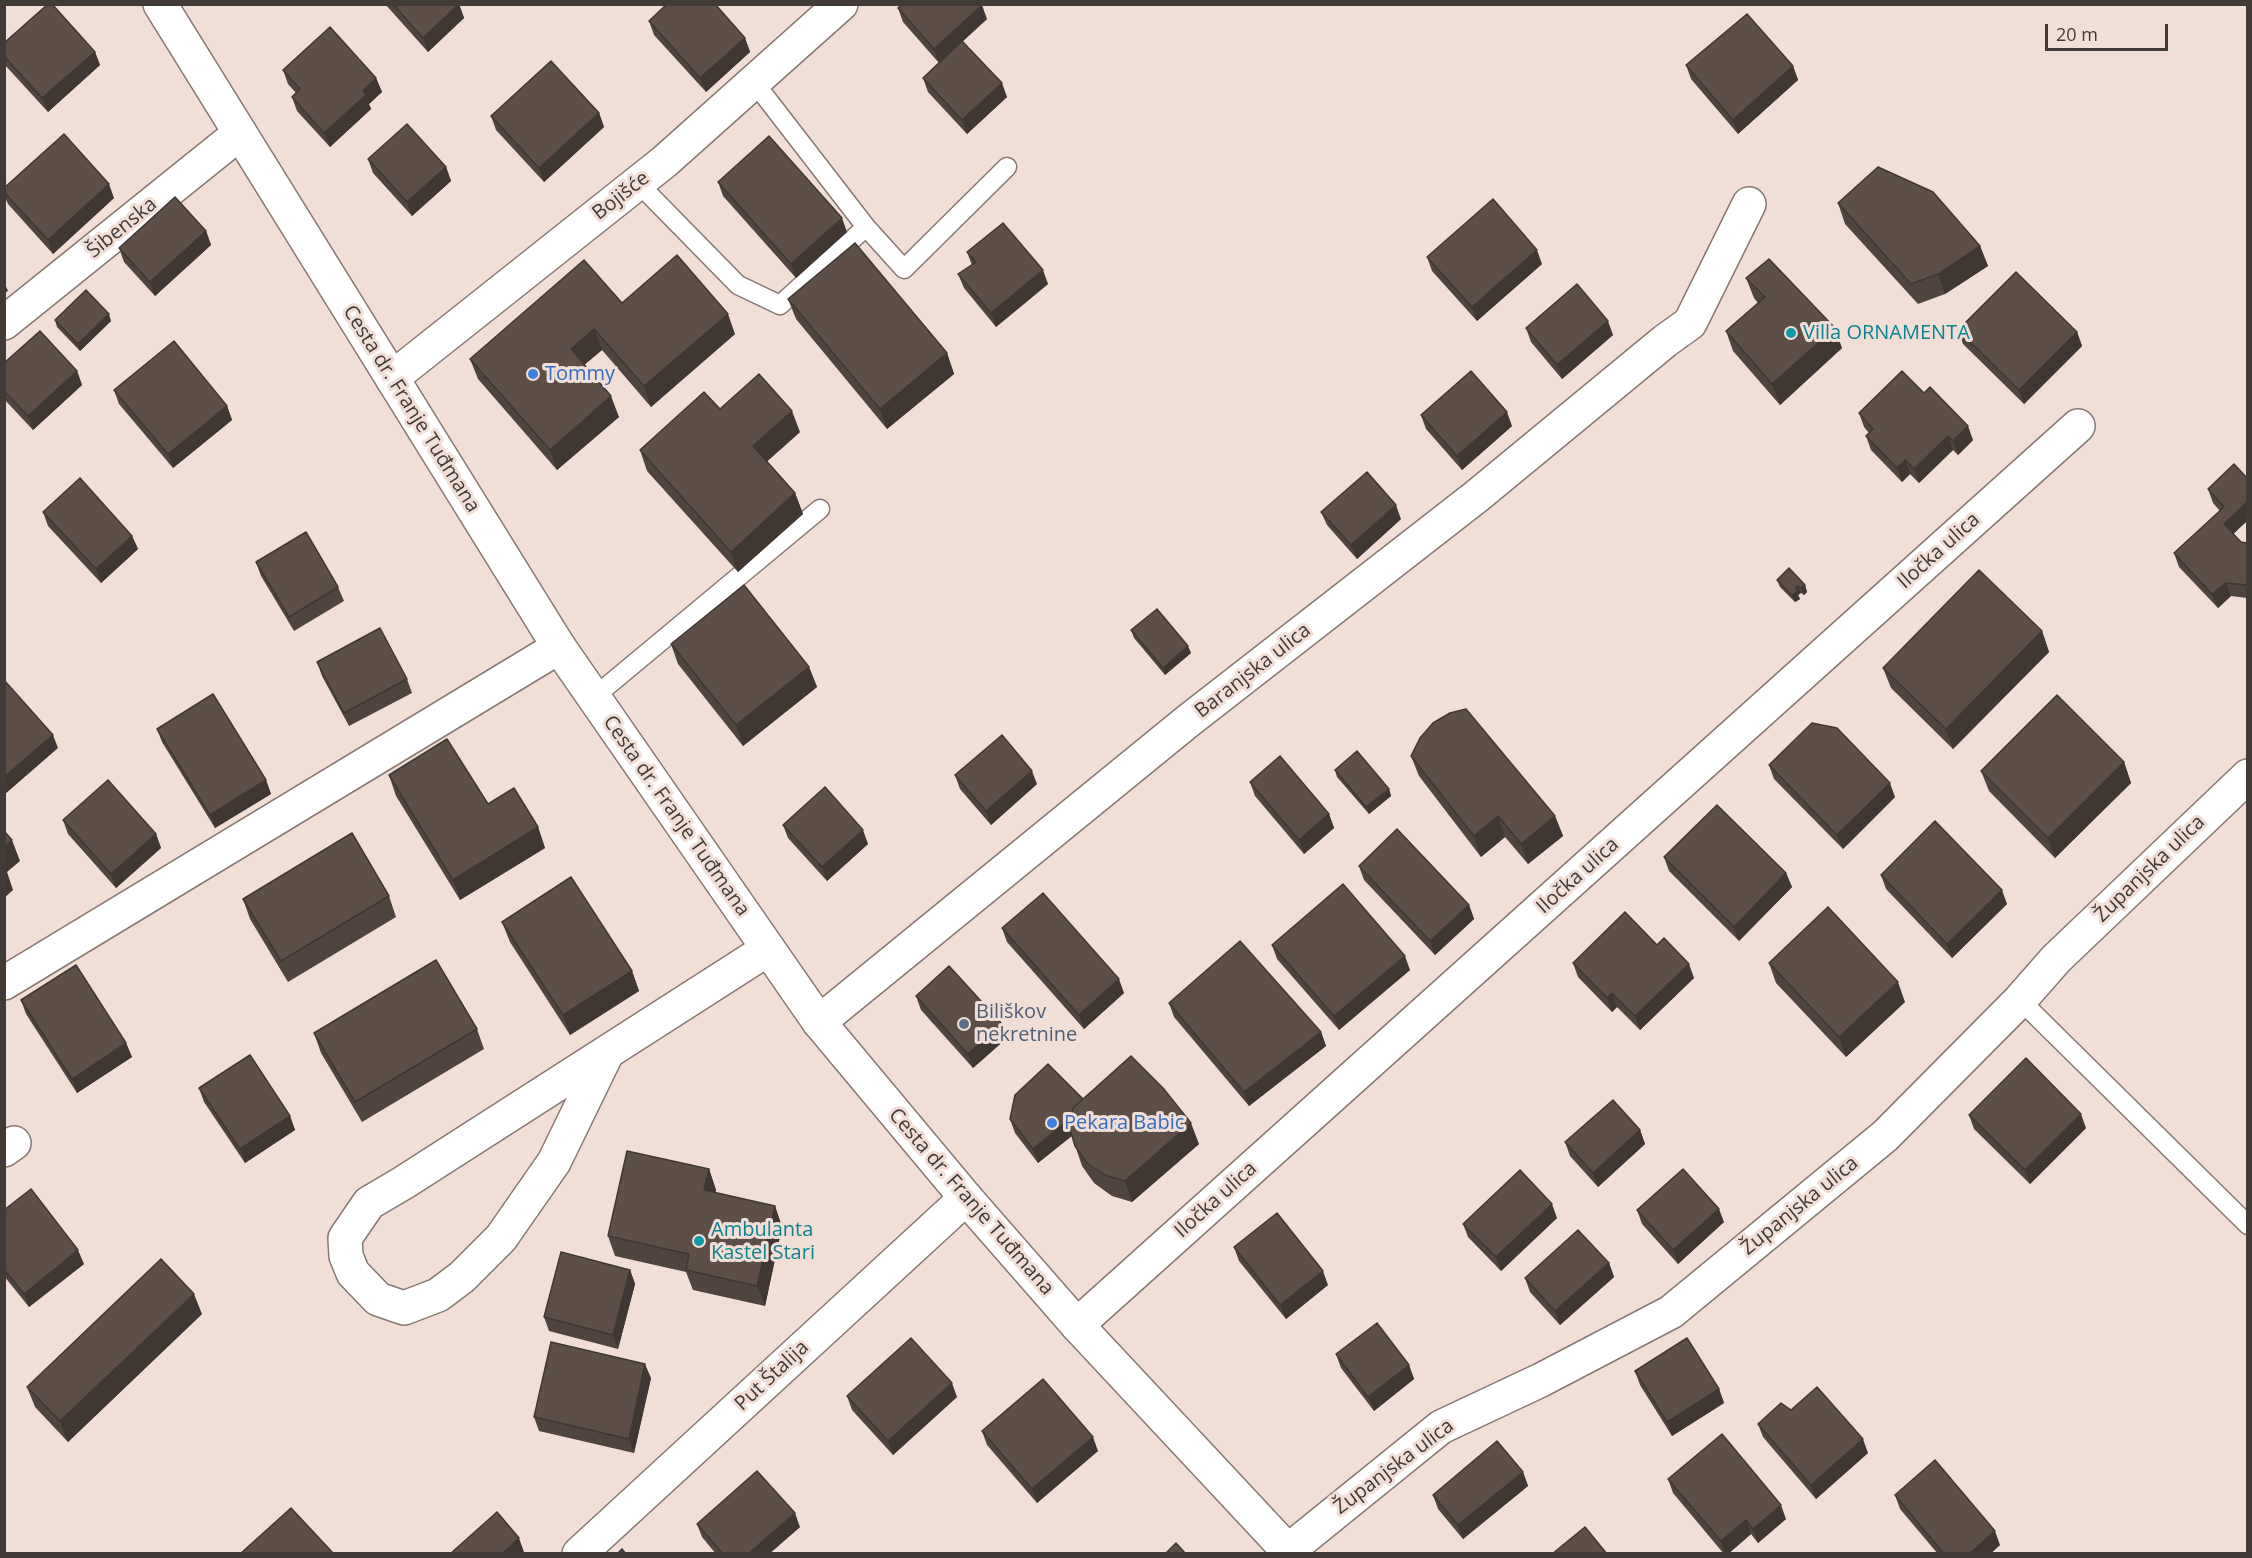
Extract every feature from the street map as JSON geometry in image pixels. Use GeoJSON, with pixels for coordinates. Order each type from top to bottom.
{"type":"FeatureCollection","features":[{"type":"Feature","properties":{"kind":"street","name":"Cesta dr. Franje Tuđmana"},"geometry":{"type":"LineString","coordinates":[[160,4],[559,647],[819,1022],[966,1198],[1077,1325],[1288,1552]]}},
{"type":"Feature","properties":{"kind":"street","name":"Bojišće"},"geometry":{"type":"LineString","coordinates":[[392,378],[638,183],[841,4]]}},
{"type":"Feature","properties":{"kind":"street","name":"Šibenska"},"geometry":{"type":"LineString","coordinates":[[4,323],[240,133]]}},
{"type":"Feature","properties":{"kind":"street","name":"Baranjska ulica"},"geometry":{"type":"LineString","coordinates":[[819,1022],[1188,721],[1477,496],[1690,323],[1749,204]]}},
{"type":"Feature","properties":{"kind":"street","name":"Iločka ulica"},"geometry":{"type":"LineString","coordinates":[[1077,1325],[2078,426]]}},
{"type":"Feature","properties":{"kind":"street"},"geometry":{"type":"LineString","coordinates":[[4,983],[559,647]]}},
{"type":"Feature","properties":{"kind":"street","name":"Županjska ulica"},"geometry":{"type":"LineString","coordinates":[[1288,1552],[1440,1427],[1541,1380],[1671,1312],[1885,1136],[2020,1000],[2056,959],[2247,776]]}},
{"type":"Feature","properties":{"kind":"street"},"geometry":{"type":"LineString","coordinates":[[607,1053],[554,1162],[501,1238],[462,1277],[438,1295],[404,1308],[378,1299],[353,1273],[346,1256],[345,1238],[369,1203],[768,949]]}},
{"type":"Feature","properties":{"kind":"street","name":"Put Štalija"},"geometry":{"type":"LineString","coordinates":[[579,1554],[966,1198]]}},
{"type":"Feature","properties":{"kind":"lane"},"geometry":{"type":"LineString","coordinates":[[754,82],[866,227],[904,269],[1006,167]]}},
{"type":"Feature","properties":{"kind":"lane"},"geometry":{"type":"LineString","coordinates":[[638,183],[738,285],[780,305],[866,227]]}},
{"type":"Feature","properties":{"kind":"lane"},"geometry":{"type":"LineString","coordinates":[[594,697],[820,509]]}},
{"type":"Feature","properties":{"kind":"lane"},"geometry":{"type":"LineString","coordinates":[[2020,1000],[2247,1225]]}},
{"type":"Feature","properties":{"kind":"building"},"geometry":{"type":"Polygon","coordinates":[[[48,4],[52,4],[95,52],[42,98],[4,56],[4,43],[48,4]]]}},
{"type":"Feature","properties":{"kind":"building"},"geometry":{"type":"Polygon","coordinates":[[[393,4],[459,4],[423,38],[393,4]]]}},
{"type":"Feature","properties":{"kind":"building"},"geometry":{"type":"Polygon","coordinates":[[[667,4],[715,4],[745,38],[700,78],[649,21],[667,4]]]}},
{"type":"Feature","properties":{"kind":"building"},"geometry":{"type":"Polygon","coordinates":[[[902,4],[982,5],[934,49],[898,8],[902,4]]]}},
{"type":"Feature","properties":{"kind":"building"},"geometry":{"type":"Polygon","coordinates":[[[1747,14],[1793,66],[1733,120],[1686,65],[1747,14]]]}},
{"type":"Feature","properties":{"kind":"building"},"geometry":{"type":"Polygon","coordinates":[[[330,27],[376,78],[363,91],[366,95],[324,133],[292,97],[300,89],[283,70],[330,27]]]}},
{"type":"Feature","properties":{"kind":"building"},"geometry":{"type":"Polygon","coordinates":[[[962,41],[1002,83],[962,120],[923,78],[962,41]]]}},
{"type":"Feature","properties":{"kind":"building"},"geometry":{"type":"Polygon","coordinates":[[[551,61],[599,113],[539,168],[491,116],[551,61]]]}},
{"type":"Feature","properties":{"kind":"building"},"geometry":{"type":"Polygon","coordinates":[[[407,124],[446,167],[407,202],[368,159],[407,124]]]}},
{"type":"Feature","properties":{"kind":"building"},"geometry":{"type":"Polygon","coordinates":[[[64,134],[109,184],[48,240],[4,192],[4,188],[64,134]]]}},
{"type":"Feature","properties":{"kind":"building"},"geometry":{"type":"Polygon","coordinates":[[[769,136],[842,218],[791,264],[718,182],[769,136]]]}},
{"type":"Feature","properties":{"kind":"building"},"geometry":{"type":"Polygon","coordinates":[[[1878,167],[1933,192],[1980,246],[1938,274],[1911,284],[1838,203],[1878,167]]]}},
{"type":"Feature","properties":{"kind":"building"},"geometry":{"type":"Polygon","coordinates":[[[175,197],[206,231],[150,282],[119,248],[175,197]]]}},
{"type":"Feature","properties":{"kind":"building"},"geometry":{"type":"Polygon","coordinates":[[[1493,199],[1537,250],[1472,307],[1427,257],[1493,199]]]}},
{"type":"Feature","properties":{"kind":"building"},"geometry":{"type":"Polygon","coordinates":[[[1003,223],[1043,270],[991,313],[958,274],[976,262],[967,252],[1003,223]]]}},
{"type":"Feature","properties":{"kind":"building"},"geometry":{"type":"Polygon","coordinates":[[[855,243],[947,353],[880,409],[788,299],[855,243]]]}},
{"type":"Feature","properties":{"kind":"building","name":"Tommy"},"geometry":{"type":"Polygon","coordinates":[[[677,255],[728,314],[644,386],[594,329],[571,349],[611,396],[550,450],[470,359],[584,260],[622,303],[677,255]]]}},
{"type":"Feature","properties":{"kind":"building","name":"Villa ORNAMENTA"},"geometry":{"type":"Polygon","coordinates":[[[1769,259],[1835,328],[1772,384],[1726,331],[1765,297],[1746,278],[1769,259]]]}},
{"type":"Feature","properties":{"kind":"building"},"geometry":{"type":"Polygon","coordinates":[[[2016,272],[2077,332],[2019,390],[1958,330],[2016,272]]]}},
{"type":"Feature","properties":{"kind":"building"},"geometry":{"type":"Polygon","coordinates":[[[1577,284],[1608,321],[1557,365],[1526,328],[1577,284]]]}},
{"type":"Feature","properties":{"kind":"building"},"geometry":{"type":"Polygon","coordinates":[[[86,290],[109,314],[78,344],[55,320],[86,290]]]}},
{"type":"Feature","properties":{"kind":"building"},"geometry":{"type":"Polygon","coordinates":[[[40,331],[77,371],[28,416],[4,391],[4,363],[40,331]]]}},
{"type":"Feature","properties":{"kind":"building"},"geometry":{"type":"Polygon","coordinates":[[[174,341],[227,406],[168,454],[114,390],[174,341]]]}},
{"type":"Feature","properties":{"kind":"building"},"geometry":{"type":"Polygon","coordinates":[[[1471,371],[1507,412],[1457,456],[1421,415],[1471,371]]]}},
{"type":"Feature","properties":{"kind":"building"},"geometry":{"type":"Polygon","coordinates":[[[1902,371],[1924,393],[1930,387],[1968,426],[1953,441],[1948,436],[1914,469],[1905,460],[1897,468],[1866,436],[1873,429],[1859,413],[1902,371]]]}},
{"type":"Feature","properties":{"kind":"building"},"geometry":{"type":"Polygon","coordinates":[[[759,374],[792,411],[753,446],[795,493],[731,552],[640,450],[704,392],[720,409],[759,374]]]}},
{"type":"Feature","properties":{"kind":"building"},"geometry":{"type":"Polygon","coordinates":[[[2234,464],[2247,478],[2247,502],[2224,524],[2241,542],[2247,543],[2247,585],[2226,583],[2212,594],[2174,553],[2224,507],[2208,489],[2234,464]]]}},
{"type":"Feature","properties":{"kind":"building"},"geometry":{"type":"Polygon","coordinates":[[[1367,472],[1396,505],[1351,545],[1321,512],[1367,472]]]}},
{"type":"Feature","properties":{"kind":"building"},"geometry":{"type":"Polygon","coordinates":[[[80,478],[132,536],[96,569],[43,512],[80,478]]]}},
{"type":"Feature","properties":{"kind":"building"},"geometry":{"type":"Polygon","coordinates":[[[306,532],[338,587],[289,617],[256,562],[306,532]]]}},
{"type":"Feature","properties":{"kind":"building"},"geometry":{"type":"Polygon","coordinates":[[[1789,568],[1805,585],[1801,588],[1798,586],[1797,592],[1792,595],[1777,580],[1789,568]]]}},
{"type":"Feature","properties":{"kind":"building"},"geometry":{"type":"Polygon","coordinates":[[[1979,570],[2042,631],[1946,729],[1883,668],[1979,570]]]}},
{"type":"Feature","properties":{"kind":"building"},"geometry":{"type":"Polygon","coordinates":[[[744,585],[809,667],[736,725],[671,644],[744,585]]]}},
{"type":"Feature","properties":{"kind":"building"},"geometry":{"type":"Polygon","coordinates":[[[1157,609],[1188,646],[1163,668],[1131,630],[1157,609]]]}},
{"type":"Feature","properties":{"kind":"building"},"geometry":{"type":"Polygon","coordinates":[[[380,628],[407,679],[344,713],[317,662],[380,628]]]}},
{"type":"Feature","properties":{"kind":"building"},"geometry":{"type":"Polygon","coordinates":[[[4,680],[53,735],[4,777],[4,680]]]}},
{"type":"Feature","properties":{"kind":"building"},"geometry":{"type":"Polygon","coordinates":[[[213,694],[266,780],[210,815],[157,729],[213,694]]]}},
{"type":"Feature","properties":{"kind":"building"},"geometry":{"type":"Polygon","coordinates":[[[2057,695],[2124,762],[2048,838],[1981,771],[2057,695]]]}},
{"type":"Feature","properties":{"kind":"building"},"geometry":{"type":"Polygon","coordinates":[[[1466,709],[1555,816],[1521,844],[1498,816],[1474,836],[1411,756],[1420,738],[1433,723],[1450,713],[1466,709]]]}},
{"type":"Feature","properties":{"kind":"building"},"geometry":{"type":"Polygon","coordinates":[[[1812,723],[1837,728],[1890,783],[1837,835],[1769,765],[1812,723]]]}},
{"type":"Feature","properties":{"kind":"building"},"geometry":{"type":"Polygon","coordinates":[[[1002,735],[1032,771],[986,811],[955,775],[1002,735]]]}},
{"type":"Feature","properties":{"kind":"building"},"geometry":{"type":"Polygon","coordinates":[[[447,739],[488,804],[514,788],[538,827],[453,880],[389,775],[447,739]]]}},
{"type":"Feature","properties":{"kind":"building"},"geometry":{"type":"Polygon","coordinates":[[[1357,751],[1389,789],[1366,807],[1335,770],[1357,751]]]}},
{"type":"Feature","properties":{"kind":"building"},"geometry":{"type":"Polygon","coordinates":[[[1280,756],[1329,814],[1299,840],[1250,782],[1280,756]]]}},
{"type":"Feature","properties":{"kind":"building"},"geometry":{"type":"Polygon","coordinates":[[[108,780],[156,834],[111,874],[63,820],[108,780]]]}},
{"type":"Feature","properties":{"kind":"building"},"geometry":{"type":"Polygon","coordinates":[[[825,787],[863,830],[822,867],[783,825],[825,787]]]}},
{"type":"Feature","properties":{"kind":"building"},"geometry":{"type":"Polygon","coordinates":[[[1717,805],[1786,873],[1734,927],[1664,857],[1717,805]]]}},
{"type":"Feature","properties":{"kind":"building"},"geometry":{"type":"Polygon","coordinates":[[[1935,821],[2002,890],[1947,944],[1881,875],[1935,821]]]}},
{"type":"Feature","properties":{"kind":"building"},"geometry":{"type":"Polygon","coordinates":[[[1397,829],[1469,905],[1430,941],[1359,866],[1397,829]]]}},
{"type":"Feature","properties":{"kind":"building"},"geometry":{"type":"Polygon","coordinates":[[[4,831],[12,840],[4,847],[4,831]]]}},
{"type":"Feature","properties":{"kind":"building"},"geometry":{"type":"Polygon","coordinates":[[[352,833],[389,896],[281,961],[243,899],[352,833]]]}},
{"type":"Feature","properties":{"kind":"building"},"geometry":{"type":"Polygon","coordinates":[[[571,877],[632,971],[563,1015],[502,922],[571,877]]]}},
{"type":"Feature","properties":{"kind":"building"},"geometry":{"type":"Polygon","coordinates":[[[1343,884],[1405,956],[1334,1016],[1272,945],[1343,884]]]}},
{"type":"Feature","properties":{"kind":"building"},"geometry":{"type":"Polygon","coordinates":[[[1043,893],[1119,979],[1079,1015],[1002,928],[1043,893]]]}},
{"type":"Feature","properties":{"kind":"building"},"geometry":{"type":"Polygon","coordinates":[[[1828,907],[1898,982],[1839,1037],[1769,963],[1828,907]]]}},
{"type":"Feature","properties":{"kind":"building"},"geometry":{"type":"Polygon","coordinates":[[[1625,912],[1657,945],[1664,938],[1689,964],[1635,1016],[1612,993],[1607,998],[1573,963],[1625,912]]]}},
{"type":"Feature","properties":{"kind":"building"},"geometry":{"type":"Polygon","coordinates":[[[1240,941],[1321,1032],[1244,1092],[1169,1003],[1240,941]]]}},
{"type":"Feature","properties":{"kind":"building"},"geometry":{"type":"Polygon","coordinates":[[[436,960],[477,1029],[355,1102],[314,1033],[436,960]]]}},
{"type":"Feature","properties":{"kind":"building"},"geometry":{"type":"Polygon","coordinates":[[[76,965],[126,1043],[72,1079],[21,1000],[76,965]]]}},
{"type":"Feature","properties":{"kind":"building","name":"Biliškov nekretnine"},"geometry":{"type":"Polygon","coordinates":[[[949,966],[1002,1024],[968,1054],[916,996],[949,966]]]}},
{"type":"Feature","properties":{"kind":"building"},"geometry":{"type":"Polygon","coordinates":[[[250,1055],[290,1116],[240,1149],[199,1088],[250,1055]]]}},
{"type":"Feature","properties":{"kind":"building"},"geometry":{"type":"Polygon","coordinates":[[[1131,1056],[1163,1088],[1191,1123],[1125,1181],[1105,1175],[1087,1163],[1075,1146],[1069,1126],[1073,1108],[1131,1056]]]}},
{"type":"Feature","properties":{"kind":"building"},"geometry":{"type":"Polygon","coordinates":[[[2026,1058],[2081,1114],[2025,1170],[1969,1115],[2026,1058]]]}},
{"type":"Feature","properties":{"kind":"building","name":"Pekara Babic"},"geometry":{"type":"Polygon","coordinates":[[[1048,1064],[1083,1099],[1073,1108],[1071,1118],[1033,1149],[1010,1119],[1015,1095],[1048,1064]]]}},
{"type":"Feature","properties":{"kind":"building"},"geometry":{"type":"Polygon","coordinates":[[[1613,1100],[1640,1130],[1593,1173],[1565,1142],[1613,1100]]]}},
{"type":"Feature","properties":{"kind":"building","name":"Ambulanta Kastel Stari"},"geometry":{"type":"Polygon","coordinates":[[[627,1151],[709,1169],[704,1190],[775,1206],[757,1286],[686,1270],[689,1254],[608,1236],[627,1151]]]}},
{"type":"Feature","properties":{"kind":"building"},"geometry":{"type":"Polygon","coordinates":[[[1683,1169],[1719,1209],[1673,1250],[1637,1210],[1683,1169]]]}},
{"type":"Feature","properties":{"kind":"building"},"geometry":{"type":"Polygon","coordinates":[[[1520,1170],[1552,1204],[1496,1257],[1463,1224],[1520,1170]]]}},
{"type":"Feature","properties":{"kind":"building"},"geometry":{"type":"Polygon","coordinates":[[[31,1189],[78,1250],[24,1294],[4,1269],[4,1210],[31,1189]]]}},
{"type":"Feature","properties":{"kind":"building"},"geometry":{"type":"Polygon","coordinates":[[[1277,1213],[1323,1271],[1280,1305],[1234,1247],[1277,1213]]]}},
{"type":"Feature","properties":{"kind":"building"},"geometry":{"type":"Polygon","coordinates":[[[1578,1230],[1609,1263],[1555,1311],[1525,1278],[1578,1230]]]}},
{"type":"Feature","properties":{"kind":"building"},"geometry":{"type":"Polygon","coordinates":[[[561,1252],[630,1270],[613,1335],[544,1317],[561,1252]]]}},
{"type":"Feature","properties":{"kind":"building"},"geometry":{"type":"Polygon","coordinates":[[[161,1259],[194,1294],[60,1421],[27,1387],[161,1259]]]}},
{"type":"Feature","properties":{"kind":"building"},"geometry":{"type":"Polygon","coordinates":[[[1377,1323],[1409,1365],[1368,1397],[1336,1354],[1377,1323]]]}},
{"type":"Feature","properties":{"kind":"building"},"geometry":{"type":"Polygon","coordinates":[[[911,1338],[952,1383],[888,1441],[847,1396],[911,1338]]]}},
{"type":"Feature","properties":{"kind":"building"},"geometry":{"type":"Polygon","coordinates":[[[1687,1338],[1719,1389],[1667,1422],[1635,1371],[1687,1338]]]}},
{"type":"Feature","properties":{"kind":"building"},"geometry":{"type":"Polygon","coordinates":[[[551,1342],[645,1364],[629,1439],[534,1417],[551,1342]]]}},
{"type":"Feature","properties":{"kind":"building"},"geometry":{"type":"Polygon","coordinates":[[[1043,1379],[1093,1437],[1032,1489],[982,1431],[1043,1379]]]}},
{"type":"Feature","properties":{"kind":"building"},"geometry":{"type":"Polygon","coordinates":[[[1817,1387],[1863,1439],[1811,1485],[1758,1424],[1781,1403],[1791,1410],[1817,1387]]]}},
{"type":"Feature","properties":{"kind":"building"},"geometry":{"type":"Polygon","coordinates":[[[1722,1434],[1781,1505],[1753,1529],[1746,1520],[1721,1541],[1668,1479],[1722,1434]]]}},
{"type":"Feature","properties":{"kind":"building"},"geometry":{"type":"Polygon","coordinates":[[[1497,1441],[1523,1472],[1458,1525],[1433,1495],[1497,1441]]]}},
{"type":"Feature","properties":{"kind":"building"},"geometry":{"type":"Polygon","coordinates":[[[1935,1460],[1995,1531],[1969,1554],[1944,1554],[1895,1495],[1935,1460]]]}},
{"type":"Feature","properties":{"kind":"building"},"geometry":{"type":"Polygon","coordinates":[[[757,1471],[795,1513],[748,1554],[723,1554],[697,1524],[757,1471]]]}},
{"type":"Feature","properties":{"kind":"building"},"geometry":{"type":"Polygon","coordinates":[[[291,1508],[332,1554],[240,1554],[291,1508]]]}},
{"type":"Feature","properties":{"kind":"building"},"geometry":{"type":"Polygon","coordinates":[[[497,1512],[519,1538],[502,1554],[450,1554],[497,1512]]]}},
{"type":"Feature","properties":{"kind":"building"},"geometry":{"type":"Polygon","coordinates":[[[1585,1527],[1607,1554],[1552,1554],[1585,1527]]]}},
{"type":"Feature","properties":{"kind":"building"},"geometry":{"type":"Polygon","coordinates":[[[1176,1543],[1186,1554],[1165,1554],[1176,1543]]]}},
{"type":"Feature","properties":{"kind":"place","name":"Villa ORNAMENTA"},"geometry":{"type":"Point","coordinates":[1791,333]}},
{"type":"Feature","properties":{"kind":"place","name":"Tommy"},"geometry":{"type":"Point","coordinates":[533,374]}},
{"type":"Feature","properties":{"kind":"place","name":"Biliškov nekretnine"},"geometry":{"type":"Point","coordinates":[964,1024]}},
{"type":"Feature","properties":{"kind":"place","name":"Pekara Babic"},"geometry":{"type":"Point","coordinates":[1052,1123]}},
{"type":"Feature","properties":{"kind":"place","name":"Ambulanta Kastel Stari"},"geometry":{"type":"Point","coordinates":[699,1241]}}]}
